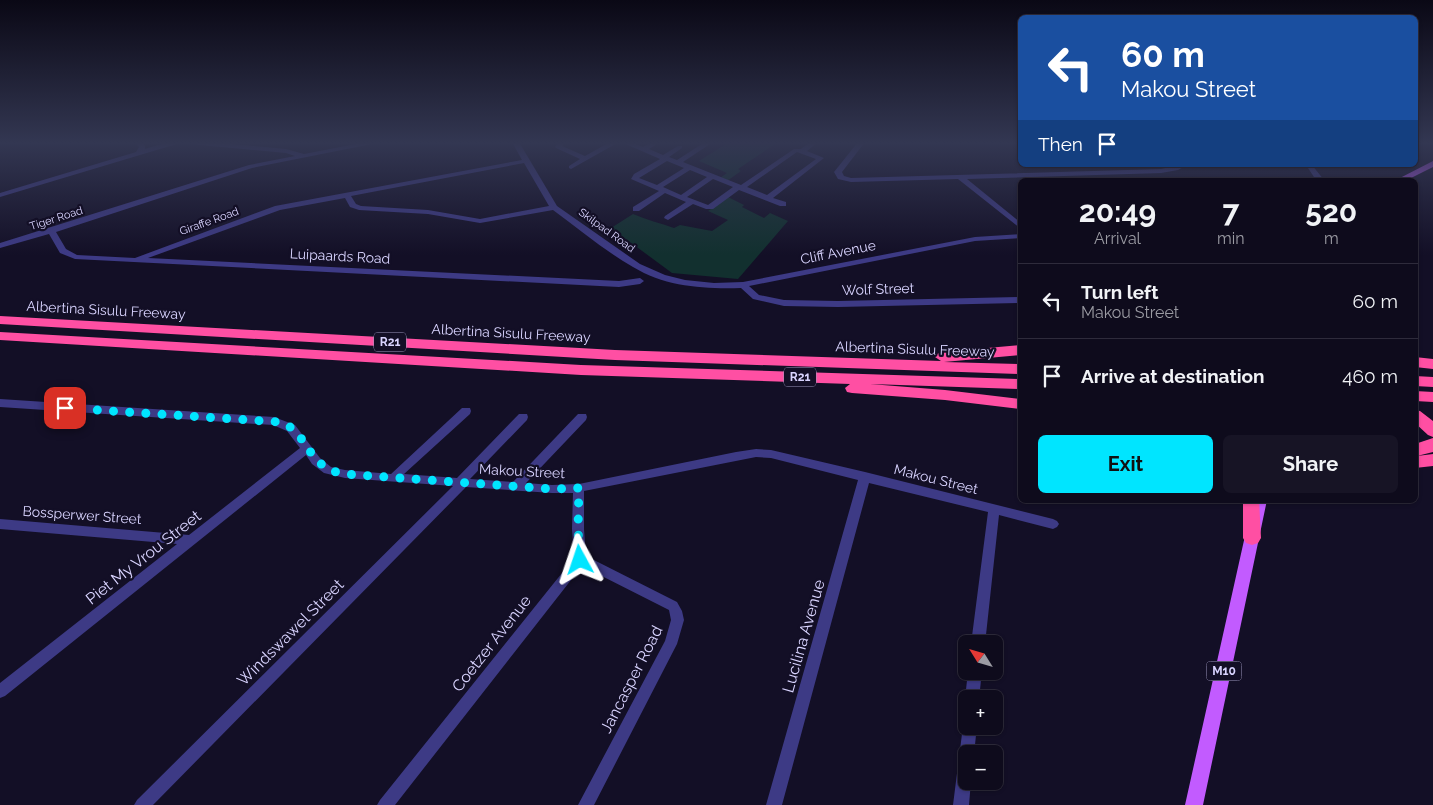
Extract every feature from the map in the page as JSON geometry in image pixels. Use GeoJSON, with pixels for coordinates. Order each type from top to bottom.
{"type":"FeatureCollection","features":[{"type":"Feature","properties":{"kind":"highway","name":"Albertina Sisulu Freeway"},"geometry":{"type":"LineString","coordinates":[[0,320],[615,355],[1018,368]]}},
{"type":"Feature","properties":{"kind":"highway","name":"R21"},"geometry":{"type":"LineString","coordinates":[[0,336],[581,370],[1018,384]]}},
{"type":"Feature","properties":{"kind":"highway"},"geometry":{"type":"LineString","coordinates":[[780,360],[947,357],[1018,350]]}},
{"type":"Feature","properties":{"kind":"highway"},"geometry":{"type":"LineString","coordinates":[[1418,362],[1433,364]]}},
{"type":"Feature","properties":{"kind":"highway"},"geometry":{"type":"LineString","coordinates":[[581,370],[616,375],[1018,393]]}},
{"type":"Feature","properties":{"kind":"highway"},"geometry":{"type":"LineString","coordinates":[[1418,380],[1433,380]]}},
{"type":"Feature","properties":{"kind":"highway"},"geometry":{"type":"LineString","coordinates":[[790,382],[945,395],[1018,404]]}},
{"type":"Feature","properties":{"kind":"highway"},"geometry":{"type":"LineString","coordinates":[[1418,396],[1433,397]]}},
{"type":"Feature","properties":{"kind":"highway"},"geometry":{"type":"LineString","coordinates":[[1418,417],[1433,431]]}},
{"type":"Feature","properties":{"kind":"highway"},"geometry":{"type":"LineString","coordinates":[[1418,450],[1428,448],[1433,444]]}},
{"type":"Feature","properties":{"kind":"highway"},"geometry":{"type":"LineString","coordinates":[[1418,462],[1433,460]]}},
{"type":"Feature","properties":{"kind":"highway"},"geometry":{"type":"LineString","coordinates":[[1251,503],[1252,538]]}},
{"type":"Feature","properties":{"kind":"main road","name":"M10"},"geometry":{"type":"LineString","coordinates":[[1194,805],[1259,503]]}},
{"type":"Feature","properties":{"kind":"street"},"geometry":{"type":"LineString","coordinates":[[0,196],[54,180]]}},
{"type":"Feature","properties":{"kind":"street","name":"Tiger Road"},"geometry":{"type":"LineString","coordinates":[[0,246],[51,232],[210,180]]}},
{"type":"Feature","properties":{"kind":"street","name":"Giraffe Road"},"geometry":{"type":"LineString","coordinates":[[137,260],[278,208],[428,180]]}},
{"type":"Feature","properties":{"kind":"street","name":"Skilpad Road"},"geometry":{"type":"LineString","coordinates":[[537,180],[554,207],[638,266],[662,277]]}},
{"type":"Feature","properties":{"kind":"street"},"geometry":{"type":"LineString","coordinates":[[636,180],[706,208],[751,180]]}},
{"type":"Feature","properties":{"kind":"street"},"geometry":{"type":"LineString","coordinates":[[636,209],[673,180]]}},
{"type":"Feature","properties":{"kind":"street"},"geometry":{"type":"LineString","coordinates":[[681,198],[708,180]]}},
{"type":"Feature","properties":{"kind":"street"},"geometry":{"type":"LineString","coordinates":[[719,180],[783,204]]}},
{"type":"Feature","properties":{"kind":"street"},"geometry":{"type":"LineString","coordinates":[[768,198],[792,180]]}},
{"type":"Feature","properties":{"kind":"street"},"geometry":{"type":"LineString","coordinates":[[850,180],[863,180]]}},
{"type":"Feature","properties":{"kind":"street"},"geometry":{"type":"LineString","coordinates":[[963,180],[1018,224]]}},
{"type":"Feature","properties":{"kind":"street"},"geometry":{"type":"LineString","coordinates":[[347,195],[352,204],[359,208],[428,212],[477,221],[554,207]]}},
{"type":"Feature","properties":{"kind":"street"},"geometry":{"type":"LineString","coordinates":[[668,218],[691,202]]}},
{"type":"Feature","properties":{"kind":"street"},"geometry":{"type":"LineString","coordinates":[[706,208],[706,213],[711,215]]}},
{"type":"Feature","properties":{"kind":"street","name":"Luipaards Road"},"geometry":{"type":"LineString","coordinates":[[51,232],[62,250],[70,256],[620,284],[640,280]]}},
{"type":"Feature","properties":{"kind":"street","name":"Cliff Avenue"},"geometry":{"type":"LineString","coordinates":[[662,277],[698,284],[744,285],[975,240],[1018,236]]}},
{"type":"Feature","properties":{"kind":"street","name":"Wolf Street"},"geometry":{"type":"LineString","coordinates":[[744,285],[756,297],[784,303],[838,304],[1018,300]]}},
{"type":"Feature","properties":{"kind":"street","name":"Makou Street"},"geometry":{"type":"LineString","coordinates":[[0,403],[274,421],[292,428],[322,466],[335,472],[461,483],[579,488],[756,453],[782,456],[1053,524]]}},
{"type":"Feature","properties":{"kind":"street"},"geometry":{"type":"LineString","coordinates":[[393,478],[466,410]]}},
{"type":"Feature","properties":{"kind":"street"},"geometry":{"type":"LineString","coordinates":[[516,486],[582,417]]}},
{"type":"Feature","properties":{"kind":"street","name":"Windswawel Street"},"geometry":{"type":"LineString","coordinates":[[142,805],[461,483],[522,418]]}},
{"type":"Feature","properties":{"kind":"street","name":"Piet My Vrou Street"},"geometry":{"type":"LineString","coordinates":[[2,688],[307,448]]}},
{"type":"Feature","properties":{"kind":"street","name":"Lucilina Avenue"},"geometry":{"type":"LineString","coordinates":[[774,805],[865,476]]}},
{"type":"Feature","properties":{"kind":"street"},"geometry":{"type":"LineString","coordinates":[[579,488],[578,529],[580,560]]}},
{"type":"Feature","properties":{"kind":"street"},"geometry":{"type":"LineString","coordinates":[[979,635],[994,510]]}},
{"type":"Feature","properties":{"kind":"street","name":"Bossperwer Street"},"geometry":{"type":"LineString","coordinates":[[0,524],[192,540]]}},
{"type":"Feature","properties":{"kind":"street","name":"Coetzer Avenue"},"geometry":{"type":"LineString","coordinates":[[385,805],[580,560]]}},
{"type":"Feature","properties":{"kind":"street","name":"Jancasper Road"},"geometry":{"type":"LineString","coordinates":[[580,560],[667,603],[676,611],[678,622],[670,644],[586,805]]}},
{"type":"Feature","properties":{"kind":"street"},"geometry":{"type":"LineString","coordinates":[[961,805],[963,790]]}},
{"type":"Feature","properties":{"kind":"green space"},"geometry":{"type":"Polygon","coordinates":[[[728,197],[744,205],[742,207],[764,218],[770,213],[788,221],[738,279],[672,273],[611,228],[633,214],[674,228],[680,225],[712,231],[728,220],[708,211],[728,197]]]}},
{"type":"Feature","properties":{"kind":"route"},"geometry":{"type":"LineString","coordinates":[[65,408],[280,422],[288,425],[296,432],[316,461],[322,466],[328,470],[345,474],[552,489],[579,488],[578,529],[580,560]]}}]}
